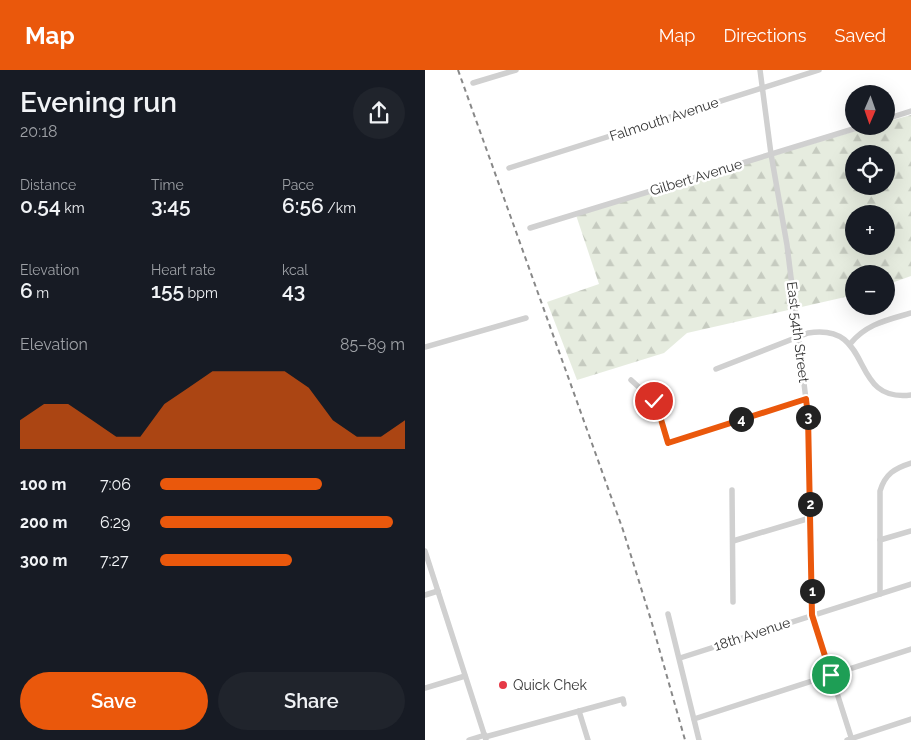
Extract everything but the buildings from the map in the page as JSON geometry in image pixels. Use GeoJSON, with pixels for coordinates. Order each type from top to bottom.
{"type":"FeatureCollection","features":[{"type":"Feature","properties":{"kind":"street"},"geometry":{"type":"LineString","coordinates":[[473,84],[516,70]]}},
{"type":"Feature","properties":{"kind":"street","name":"East 54th Street"},"geometry":{"type":"LineString","coordinates":[[759,70],[787,246],[808,416],[812,615],[850,740]]}},
{"type":"Feature","properties":{"kind":"street","name":"Falmouth Avenue"},"geometry":{"type":"LineString","coordinates":[[509,168],[819,70]]}},
{"type":"Feature","properties":{"kind":"street"},"geometry":{"type":"LineString","coordinates":[[895,116],[911,111]]}},
{"type":"Feature","properties":{"kind":"street","name":"Gilbert Avenue"},"geometry":{"type":"LineString","coordinates":[[530,228],[845,131]]}},
{"type":"Feature","properties":{"kind":"street"},"geometry":{"type":"LineString","coordinates":[[850,344],[869,327],[911,313]]}},
{"type":"Feature","properties":{"kind":"street"},"geometry":{"type":"LineString","coordinates":[[425,347],[526,318]]}},
{"type":"Feature","properties":{"kind":"street"},"geometry":{"type":"LineString","coordinates":[[716,369],[798,336],[823,332],[839,336],[850,344],[870,379],[880,390],[893,395],[911,394]]}},
{"type":"Feature","properties":{"kind":"street"},"geometry":{"type":"LineString","coordinates":[[631,380],[657,406],[668,443],[806,399]]}},
{"type":"Feature","properties":{"kind":"street"},"geometry":{"type":"LineString","coordinates":[[880,594],[880,498],[882,484],[895,469],[911,463]]}},
{"type":"Feature","properties":{"kind":"street"},"geometry":{"type":"LineString","coordinates":[[732,490],[733,602]]}},
{"type":"Feature","properties":{"kind":"street"},"geometry":{"type":"LineString","coordinates":[[733,540],[810,518]]}},
{"type":"Feature","properties":{"kind":"street"},"geometry":{"type":"LineString","coordinates":[[880,540],[911,531]]}},
{"type":"Feature","properties":{"kind":"street"},"geometry":{"type":"LineString","coordinates":[[425,551],[485,737]]}},
{"type":"Feature","properties":{"kind":"street","name":"18th Avenue"},"geometry":{"type":"LineString","coordinates":[[680,658],[911,584]]}},
{"type":"Feature","properties":{"kind":"street"},"geometry":{"type":"LineString","coordinates":[[425,595],[438,591]]}},
{"type":"Feature","properties":{"kind":"street"},"geometry":{"type":"LineString","coordinates":[[669,614],[699,740]]}},
{"type":"Feature","properties":{"kind":"street"},"geometry":{"type":"LineString","coordinates":[[694,719],[911,649]]}},
{"type":"Feature","properties":{"kind":"street"},"geometry":{"type":"LineString","coordinates":[[425,688],[465,676]]}},
{"type":"Feature","properties":{"kind":"street"},"geometry":{"type":"LineString","coordinates":[[469,740],[623,699],[624,704]]}},
{"type":"Feature","properties":{"kind":"street"},"geometry":{"type":"LineString","coordinates":[[579,711],[588,740]]}},
{"type":"Feature","properties":{"kind":"street"},"geometry":{"type":"LineString","coordinates":[[850,740],[911,719]]}},
{"type":"Feature","properties":{"kind":"green space"},"geometry":{"type":"Polygon","coordinates":[[[911,115],[911,276],[895,282],[895,265],[845,265],[845,297],[687,333],[664,353],[577,380],[547,302],[599,284],[576,215],[845,134],[895,135],[895,119],[911,115]]]}},
{"type":"Feature","properties":{"kind":"railway"},"geometry":{"type":"LineString","coordinates":[[458,70],[623,530],[685,740]]}},
{"type":"Feature","properties":{"kind":"place","name":"Quick Chek"},"geometry":{"type":"Point","coordinates":[503,685]}},
{"type":"Feature","properties":{"kind":"route"},"geometry":{"type":"LineString","coordinates":[[654,401],[668,443],[806,399],[808,416],[812,615],[831,675]]}}]}
